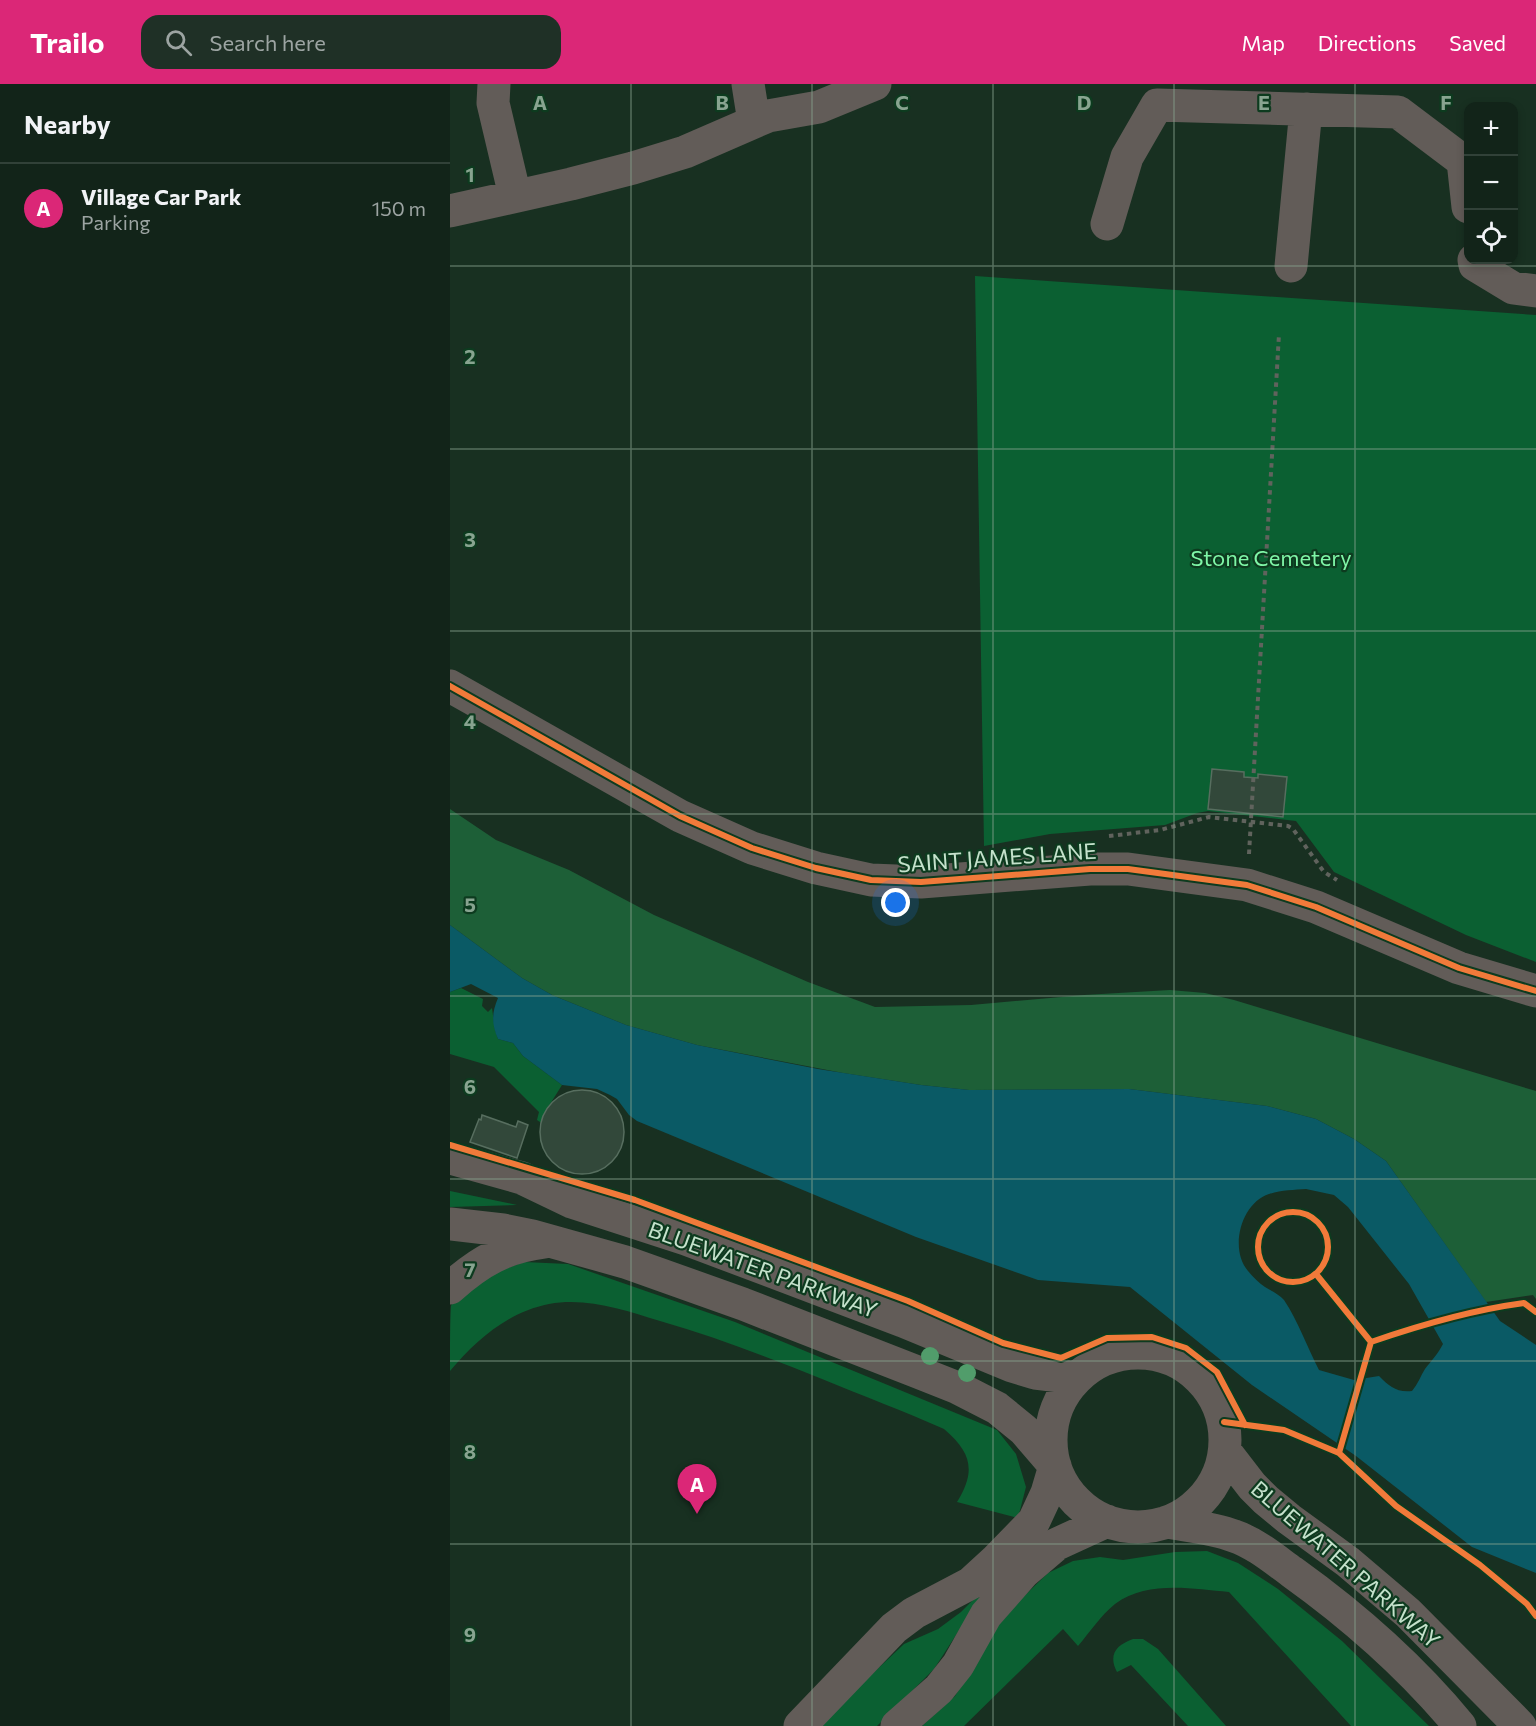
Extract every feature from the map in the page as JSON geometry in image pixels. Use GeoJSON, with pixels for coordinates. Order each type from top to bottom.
{"type":"FeatureCollection","features":[{"type":"Feature","properties":{"kind":"street"},"geometry":{"type":"LineString","coordinates":[[494,84],[493,104],[515,196]]}},
{"type":"Feature","properties":{"kind":"street"},"geometry":{"type":"LineString","coordinates":[[748,84],[753,122]]}},
{"type":"Feature","properties":{"kind":"street"},"geometry":{"type":"LineString","coordinates":[[450,211],[581,182],[675,156],[753,122],[778,113],[819,107],[875,84]]}},
{"type":"Feature","properties":{"kind":"street"},"geometry":{"type":"LineString","coordinates":[[1107,224],[1127,157],[1157,105],[1306,109],[1351,97],[1398,112],[1463,161],[1464,170]]}},
{"type":"Feature","properties":{"kind":"street"},"geometry":{"type":"LineString","coordinates":[[1291,266],[1306,109]]}},
{"type":"Feature","properties":{"kind":"street"},"geometry":{"type":"LineString","coordinates":[[1475,264],[1513,288],[1536,291]]}},
{"type":"Feature","properties":{"kind":"street","name":"SAINT JAMES LANE"},"geometry":{"type":"LineString","coordinates":[[450,686],[680,816],[752,848],[792,862],[883,882],[921,882],[1081,869],[1128,868],[1247,885],[1316,907],[1459,968],[1536,991]]}},
{"type":"Feature","properties":{"kind":"street","name":"BLUEWATER PARKWAY"},"geometry":{"type":"LineString","coordinates":[[450,1158],[522,1178],[572,1202],[686,1239],[903,1321],[1012,1366],[1035,1373],[1077,1378]]}},
{"type":"Feature","properties":{"kind":"street"},"geometry":{"type":"LineString","coordinates":[[450,1180],[558,1204],[572,1202]]}},
{"type":"Feature","properties":{"kind":"street","name":"BLUEWATER PARKWAY"},"geometry":{"type":"LineString","coordinates":[[450,1224],[502,1230],[556,1241],[626,1262],[754,1308],[958,1388],[990,1403],[1008,1416],[1055,1466]]}},
{"type":"Feature","properties":{"kind":"street"},"geometry":{"type":"LineString","coordinates":[[450,1288],[496,1254],[527,1245],[556,1241]]}},
{"type":"Feature","properties":{"kind":"street"},"geometry":{"type":"LineString","coordinates":[[1141,1352],[1164,1356],[1185,1366],[1203,1381],[1216,1400],[1224,1422],[1225,1451],[1218,1474],[1206,1494],[1188,1511],[1167,1522],[1147,1526],[1127,1526],[1107,1521],[1090,1512],[1075,1500],[1063,1484],[1055,1466],[1051,1442],[1054,1419],[1062,1397],[1077,1378],[1095,1364],[1118,1355],[1141,1352]]}},
{"type":"Feature","properties":{"kind":"street","name":"BLUEWATER PARKWAY"},"geometry":{"type":"LineString","coordinates":[[1225,1451],[1266,1500],[1289,1520],[1348,1562],[1399,1606],[1520,1726]]}},
{"type":"Feature","properties":{"kind":"street"},"geometry":{"type":"LineString","coordinates":[[800,1726],[894,1628],[914,1614],[971,1583],[1003,1553],[1034,1521],[1047,1493],[1055,1466]]}},
{"type":"Feature","properties":{"kind":"street"},"geometry":{"type":"LineString","coordinates":[[897,1726],[939,1689],[958,1665],[986,1615],[1023,1573],[1057,1544],[1107,1521]]}},
{"type":"Feature","properties":{"kind":"street","name":"BLUEWATER PARKWAY"},"geometry":{"type":"LineString","coordinates":[[1167,1522],[1235,1536],[1280,1562],[1379,1644],[1435,1697],[1460,1726]]}},
{"type":"Feature","properties":{"kind":"path"},"geometry":{"type":"LineString","coordinates":[[1247,885],[1279,334]]}},
{"type":"Feature","properties":{"kind":"path"},"geometry":{"type":"LineString","coordinates":[[1108,836],[1160,830],[1209,817],[1291,827],[1324,872],[1340,881]]}},
{"type":"Feature","properties":{"kind":"green space","name":"Stone Cemetery"},"geometry":{"type":"Polygon","coordinates":[[[975,276],[1536,315],[1536,962],[1466,935],[1334,872],[1296,821],[1208,811],[1165,825],[1050,834],[984,846],[975,276]]]}},
{"type":"Feature","properties":{"kind":"green space"},"geometry":{"type":"Polygon","coordinates":[[[450,809],[496,840],[569,870],[654,915],[808,982],[875,1007],[971,1005],[1170,990],[1205,993],[1536,1091],[1536,1299],[1533,1295],[1486,1302],[1386,1161],[1354,1139],[1316,1119],[1267,1106],[1129,1089],[969,1090],[843,1073],[697,1045],[626,1025],[552,995],[522,978],[450,925],[450,809]]]}},
{"type":"Feature","properties":{"kind":"green space"},"geometry":{"type":"Polygon","coordinates":[[[461,988],[483,999],[482,1006],[488,1012],[492,1008],[498,1039],[513,1043],[523,1056],[562,1085],[542,1117],[543,1124],[537,1120],[539,1112],[494,1067],[450,1054],[450,992],[461,988]]]}},
{"type":"Feature","properties":{"kind":"green space"},"geometry":{"type":"Polygon","coordinates":[[[450,1191],[517,1205],[450,1207],[450,1191]]]}},
{"type":"Feature","properties":{"kind":"green space"},"geometry":{"type":"Polygon","coordinates":[[[524,1262],[568,1264],[735,1322],[997,1430],[1016,1454],[1026,1487],[1018,1518],[957,1502],[967,1481],[968,1463],[961,1446],[944,1429],[742,1348],[619,1309],[591,1303],[563,1302],[520,1313],[482,1338],[450,1371],[451,1306],[456,1298],[483,1278],[524,1262]]]}},
{"type":"Feature","properties":{"kind":"green space"},"geometry":{"type":"Polygon","coordinates":[[[1207,1551],[1238,1563],[1278,1589],[1342,1641],[1429,1726],[1351,1726],[1229,1592],[1170,1588],[1128,1596],[1115,1604],[1100,1618],[1078,1646],[1063,1629],[964,1726],[922,1726],[955,1696],[988,1638],[1018,1602],[1048,1573],[1073,1561],[1100,1557],[1123,1560],[1175,1552],[1207,1551]]]}},
{"type":"Feature","properties":{"kind":"green space"},"geometry":{"type":"Polygon","coordinates":[[[989,1584],[934,1669],[877,1726],[817,1726],[904,1644],[938,1629],[961,1612],[989,1584]]]}},
{"type":"Feature","properties":{"kind":"green space"},"geometry":{"type":"Polygon","coordinates":[[[1133,1639],[1143,1639],[1158,1649],[1226,1726],[1188,1726],[1131,1665],[1117,1672],[1113,1661],[1115,1651],[1122,1644],[1133,1639]]]}},
{"type":"Feature","properties":{"kind":"water"},"geometry":{"type":"Polygon","coordinates":[[[450,925],[522,978],[552,995],[626,1025],[697,1045],[818,1069],[921,1085],[969,1090],[1129,1089],[1267,1106],[1316,1119],[1354,1139],[1386,1161],[1500,1321],[1536,1345],[1536,1573],[1472,1547],[1356,1456],[1252,1385],[1130,1287],[1038,1280],[916,1237],[637,1121],[629,1115],[617,1099],[597,1089],[562,1085],[523,1056],[513,1043],[498,1039],[493,1018],[498,998],[471,984],[450,992],[450,925]],[[1306,1189],[1278,1192],[1259,1199],[1251,1207],[1241,1228],[1239,1251],[1242,1262],[1258,1282],[1284,1300],[1319,1370],[1354,1380],[1379,1376],[1394,1388],[1412,1391],[1443,1344],[1409,1284],[1348,1207],[1334,1195],[1306,1189]]]}},
{"type":"Feature","properties":{"kind":"building"},"geometry":{"type":"Polygon","coordinates":[[[1212,769],[1244,772],[1244,777],[1258,778],[1258,774],[1287,777],[1283,817],[1208,809],[1212,769]]]}},
{"type":"Feature","properties":{"kind":"building"},"geometry":{"type":"Polygon","coordinates":[[[582,1090],[598,1093],[612,1102],[621,1116],[624,1132],[621,1148],[612,1162],[598,1171],[582,1174],[566,1171],[552,1162],[543,1148],[540,1132],[543,1116],[552,1102],[566,1093],[582,1090]]]}},
{"type":"Feature","properties":{"kind":"building"},"geometry":{"type":"Polygon","coordinates":[[[482,1115],[516,1127],[518,1121],[528,1125],[517,1158],[470,1142],[482,1115]]]}},
{"type":"Feature","properties":{"kind":"cycle path"},"geometry":{"type":"LineString","coordinates":[[450,686],[680,816],[752,848],[816,868],[871,880],[921,882],[1090,869],[1128,869],[1247,885],[1316,907],[1459,968],[1536,991]]}},
{"type":"Feature","properties":{"kind":"cycle path"},"geometry":{"type":"LineString","coordinates":[[450,1145],[635,1200],[908,1301],[1003,1343],[1061,1358],[1107,1338],[1152,1337],[1186,1348],[1217,1372],[1245,1425]]}},
{"type":"Feature","properties":{"kind":"cycle path"},"geometry":{"type":"LineString","coordinates":[[1300,1212],[1313,1218],[1322,1227],[1326,1233],[1328,1247],[1326,1261],[1318,1272],[1307,1280],[1286,1282],[1268,1272],[1260,1261],[1258,1240],[1268,1222],[1279,1214],[1300,1212]]}},
{"type":"Feature","properties":{"kind":"cycle path"},"geometry":{"type":"LineString","coordinates":[[1316,1274],[1371,1342]]}},
{"type":"Feature","properties":{"kind":"cycle path"},"geometry":{"type":"LineString","coordinates":[[1339,1453],[1371,1342],[1446,1319],[1505,1306],[1524,1303],[1536,1312]]}},
{"type":"Feature","properties":{"kind":"cycle path"},"geometry":{"type":"LineString","coordinates":[[1224,1422],[1284,1430],[1339,1453],[1396,1506],[1480,1565],[1527,1604],[1536,1616]]}},
{"type":"Feature","properties":{"kind":"place","name":"Village Car Park"},"geometry":{"type":"Point","coordinates":[697,1514]}}]}
